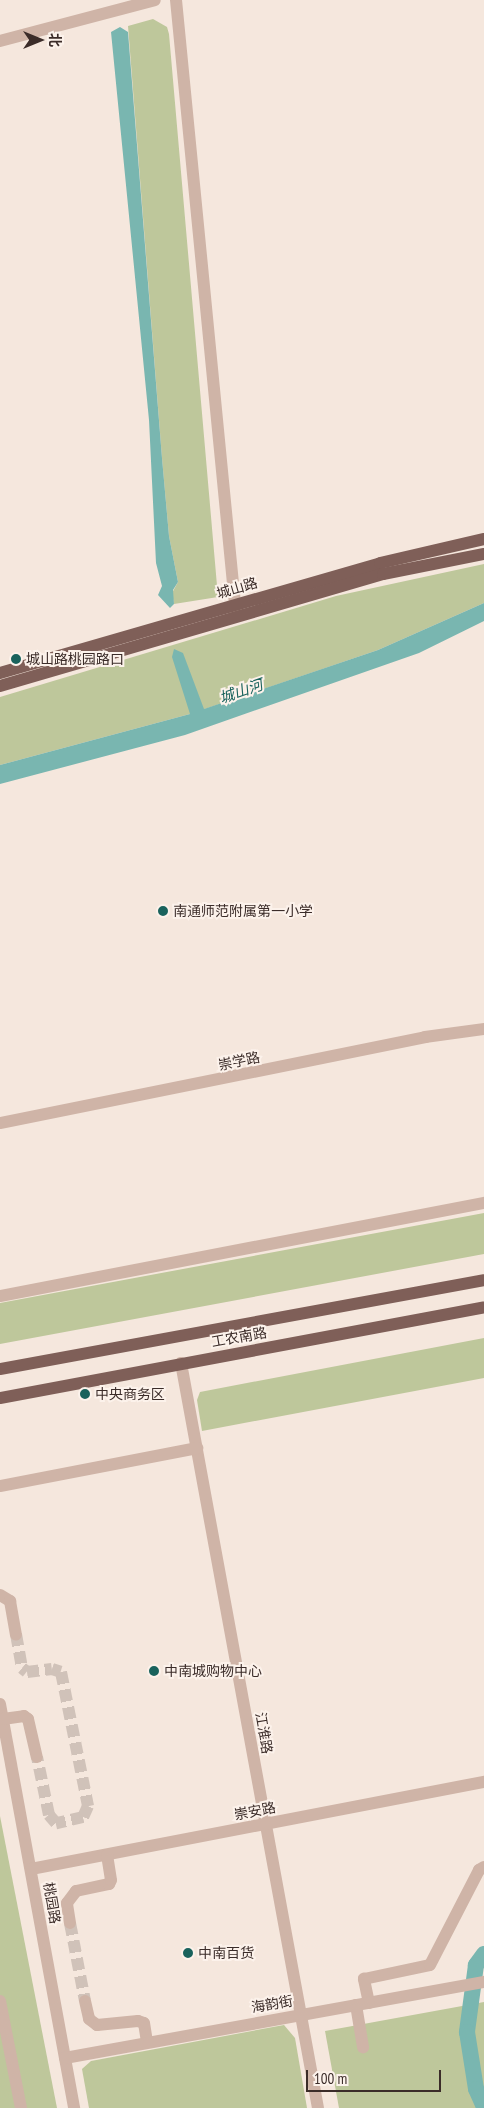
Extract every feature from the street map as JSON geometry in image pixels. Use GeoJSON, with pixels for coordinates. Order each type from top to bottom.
{"type":"FeatureCollection","features":[{"type":"Feature","properties":{"kind":"main road","name":"城山路"},"geometry":{"type":"LineString","coordinates":[[0,686],[380,563],[484,539]]}},
{"type":"Feature","properties":{"kind":"main road","name":"城山路"},"geometry":{"type":"LineString","coordinates":[[0,673],[384,574],[484,554]]}},
{"type":"Feature","properties":{"kind":"main road","name":"工农南路"},"geometry":{"type":"LineString","coordinates":[[0,1369],[484,1280]]}},
{"type":"Feature","properties":{"kind":"main road","name":"工农南路"},"geometry":{"type":"LineString","coordinates":[[0,1398],[484,1307]]}},
{"type":"Feature","properties":{"kind":"street"},"geometry":{"type":"LineString","coordinates":[[0,41],[155,0]]}},
{"type":"Feature","properties":{"kind":"street"},"geometry":{"type":"LineString","coordinates":[[176,0],[235,611]]}},
{"type":"Feature","properties":{"kind":"street","name":"崇学路"},"geometry":{"type":"LineString","coordinates":[[0,1123],[84,1109],[426,1037],[484,1029]]}},
{"type":"Feature","properties":{"kind":"street"},"geometry":{"type":"LineString","coordinates":[[0,1296],[484,1203]]}},
{"type":"Feature","properties":{"kind":"street","name":"江淮路"},"geometry":{"type":"LineString","coordinates":[[180,1363],[318,2108]]}},
{"type":"Feature","properties":{"kind":"street"},"geometry":{"type":"LineString","coordinates":[[0,1486],[197,1448]]}},
{"type":"Feature","properties":{"kind":"street"},"geometry":{"type":"LineString","coordinates":[[0,1595],[10,1601],[16,1634]]}},
{"type":"Feature","properties":{"kind":"street","name":"桃园路"},"geometry":{"type":"LineString","coordinates":[[0,1704],[4,1743],[31,1870],[74,2108]]}},
{"type":"Feature","properties":{"kind":"street"},"geometry":{"type":"LineString","coordinates":[[3,1719],[24,1716],[28,1719],[38,1758]]}},
{"type":"Feature","properties":{"kind":"street","name":"崇安路"},"geometry":{"type":"LineString","coordinates":[[31,1870],[484,1782]]}},
{"type":"Feature","properties":{"kind":"street"},"geometry":{"type":"LineString","coordinates":[[70,1922],[67,1903],[76,1891],[109,1884],[111,1880],[107,1855]]}},
{"type":"Feature","properties":{"kind":"street"},"geometry":{"type":"LineString","coordinates":[[363,2046],[364,1979],[430,1965],[479,1870],[484,1867]]}},
{"type":"Feature","properties":{"kind":"street","name":"海韵街"},"geometry":{"type":"LineString","coordinates":[[65,2058],[484,1982]]}},
{"type":"Feature","properties":{"kind":"street"},"geometry":{"type":"LineString","coordinates":[[0,2001],[21,2108]]}},
{"type":"Feature","properties":{"kind":"street"},"geometry":{"type":"LineString","coordinates":[[85,2001],[89,2019],[97,2026],[138,2021],[144,2023],[147,2042]]}},
{"type":"Feature","properties":{"kind":"green space"},"geometry":{"type":"Polygon","coordinates":[[[153,19],[167,27],[169,34],[218,597],[174,604],[172,593],[178,582],[169,536],[128,26],[153,19]]]}},
{"type":"Feature","properties":{"kind":"green space"},"geometry":{"type":"Polygon","coordinates":[[[484,564],[484,603],[378,650],[190,714],[0,765],[0,697],[336,596],[484,564]]]}},
{"type":"Feature","properties":{"kind":"green space"},"geometry":{"type":"Polygon","coordinates":[[[484,1213],[484,1254],[0,1344],[0,1303],[484,1213]]]}},
{"type":"Feature","properties":{"kind":"green space"},"geometry":{"type":"Polygon","coordinates":[[[484,1338],[484,1378],[202,1431],[197,1400],[200,1392],[484,1338]]]}},
{"type":"Feature","properties":{"kind":"green space"},"geometry":{"type":"Polygon","coordinates":[[[0,1816],[57,2108],[0,2108],[0,1816]]]}},
{"type":"Feature","properties":{"kind":"green space"},"geometry":{"type":"Polygon","coordinates":[[[484,2002],[484,2108],[339,2108],[325,2031],[484,2002]]]}},
{"type":"Feature","properties":{"kind":"green space"},"geometry":{"type":"Polygon","coordinates":[[[284,2025],[295,2038],[307,2108],[89,2108],[82,2069],[91,2061],[284,2025]]]}},
{"type":"Feature","properties":{"kind":"water"},"geometry":{"type":"Polygon","coordinates":[[[120,27],[128,32],[169,536],[178,582],[173,590],[174,604],[170,608],[158,595],[162,586],[156,563],[149,420],[111,32],[120,27]]]}},
{"type":"Feature","properties":{"kind":"water"},"geometry":{"type":"Polygon","coordinates":[[[484,603],[484,621],[419,653],[185,735],[0,784],[0,765],[190,714],[172,657],[174,649],[183,653],[204,709],[378,650],[484,603]]]}},
{"type":"Feature","properties":{"kind":"waterway"},"geometry":{"type":"LineString","coordinates":[[484,1954],[476,1965],[467,2032],[476,2089],[484,2107]]}},
{"type":"Feature","properties":{"kind":"tunnel"},"geometry":{"type":"LineString","coordinates":[[16,1634],[22,1668],[27,1672],[52,1669],[61,1672],[88,1806],[83,1817],[56,1823],[49,1815],[37,1757]]}},
{"type":"Feature","properties":{"kind":"tunnel"},"geometry":{"type":"LineString","coordinates":[[70,1923],[85,2001]]}},
{"type":"Feature","properties":{"kind":"place","name":"城山路桃园路口"},"geometry":{"type":"Point","coordinates":[16,659]}},
{"type":"Feature","properties":{"kind":"place","name":"南通师范附属第一小学"},"geometry":{"type":"Point","coordinates":[163,911]}},
{"type":"Feature","properties":{"kind":"place","name":"中央商务区"},"geometry":{"type":"Point","coordinates":[85,1394]}},
{"type":"Feature","properties":{"kind":"place","name":"中南城购物中心"},"geometry":{"type":"Point","coordinates":[154,1671]}},
{"type":"Feature","properties":{"kind":"place","name":"中南百货"},"geometry":{"type":"Point","coordinates":[188,1953]}},
{"type":"Feature","properties":{"kind":"water label","name":"城山河"},"geometry":{"type":"Point","coordinates":[241,691]}}]}
